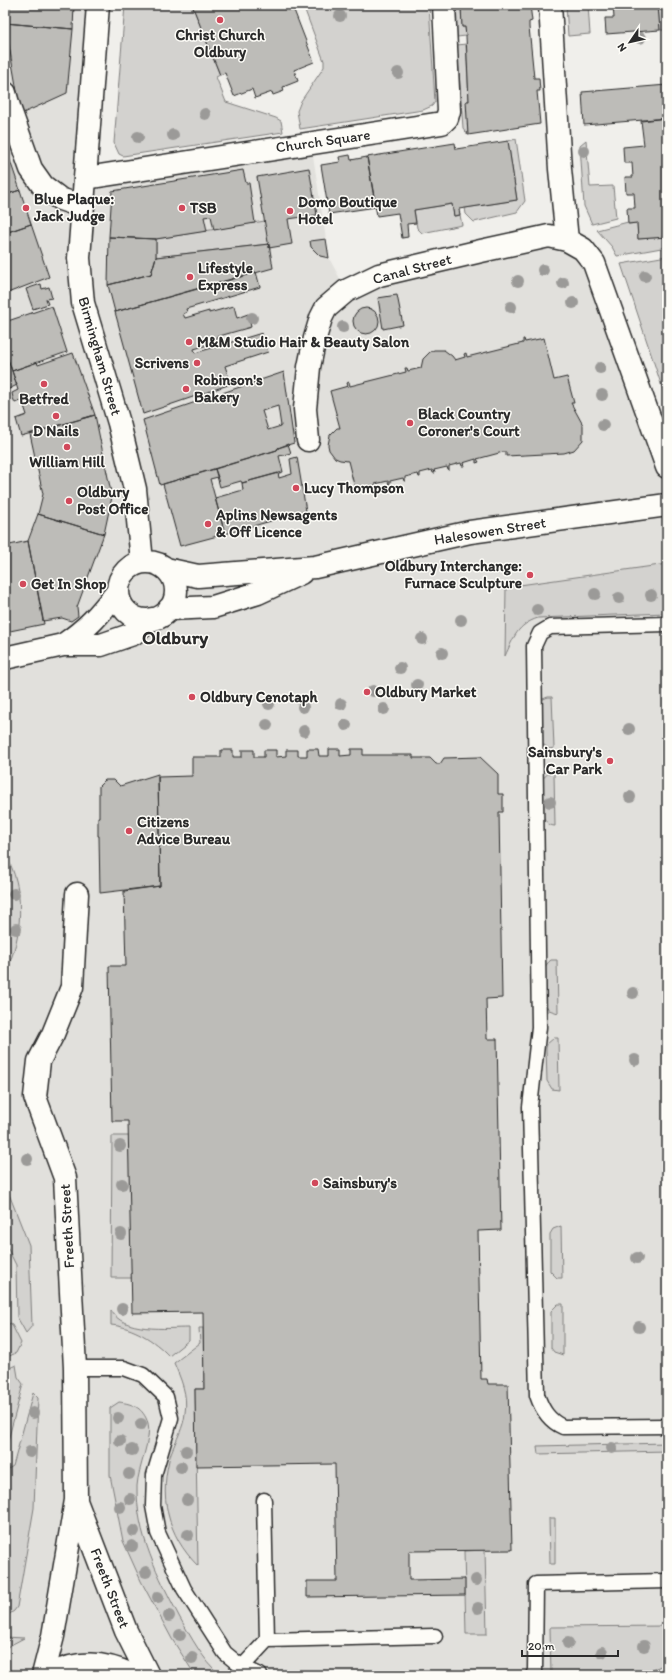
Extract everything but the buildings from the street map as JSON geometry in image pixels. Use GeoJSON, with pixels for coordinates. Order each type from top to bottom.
{"type":"FeatureCollection","features":[{"type":"Feature","properties":{"kind":"street","name":"Birmingham Street"},"geometry":{"type":"LineString","coordinates":[[98,5],[79,258],[83,303],[119,423],[135,489],[142,562]]}},
{"type":"Feature","properties":{"kind":"street","name":"Church Square"},"geometry":{"type":"LineString","coordinates":[[86,178],[442,123],[447,118],[449,111],[444,5]]}},
{"type":"Feature","properties":{"kind":"street"},"geometry":{"type":"LineString","coordinates":[[550,5],[560,169],[567,240]]}},
{"type":"Feature","properties":{"kind":"street"},"geometry":{"type":"LineString","coordinates":[[5,93],[31,169],[44,186],[60,199],[82,206]]}},
{"type":"Feature","properties":{"kind":"street","name":"Canal Street"},"geometry":{"type":"LineString","coordinates":[[308,440],[305,409],[309,367],[320,318],[326,308],[346,290],[379,275],[549,236],[567,240],[583,249],[594,262],[667,467]]}},
{"type":"Feature","properties":{"kind":"street","name":"Halesowen Street"},"geometry":{"type":"LineString","coordinates":[[166,569],[198,576],[315,567],[470,532],[667,505]]}},
{"type":"Feature","properties":{"kind":"street"},"geometry":{"type":"LineString","coordinates":[[5,658],[63,645],[101,645],[133,634],[161,614],[176,598],[176,588],[170,574],[166,569],[153,562],[142,562],[128,569],[120,581],[118,591],[119,598],[126,611],[134,617],[142,620],[161,614]]}},
{"type":"Feature","properties":{"kind":"street","name":"Halesowen Street"},"geometry":{"type":"LineString","coordinates":[[161,614],[213,606],[258,593],[315,567]]}},
{"type":"Feature","properties":{"kind":"street"},"geometry":{"type":"LineString","coordinates":[[63,645],[82,632],[97,618],[118,591]]}},
{"type":"Feature","properties":{"kind":"street","name":"Freeth Street"},"geometry":{"type":"LineString","coordinates":[[43,1675],[53,1636],[76,1500],[75,1368],[66,1178],[35,1097],[38,1061],[53,1034],[72,987],[77,894]]}},
{"type":"Feature","properties":{"kind":"street","name":"Freeth Street"},"geometry":{"type":"LineString","coordinates":[[76,1500],[126,1631],[148,1675]]}},
{"type":"Feature","properties":{"kind":"street"},"geometry":{"type":"LineString","coordinates":[[49,1675],[66,1668],[86,1663],[118,1669],[132,1675]]}},
{"type":"Feature","properties":{"kind":"lane"},"geometry":{"type":"LineString","coordinates":[[667,624],[550,627],[540,633],[534,646],[539,1027],[530,1107],[537,1395],[542,1409],[554,1424],[564,1427],[667,1426]]}},
{"type":"Feature","properties":{"kind":"lane"},"geometry":{"type":"LineString","coordinates":[[75,1368],[124,1368],[143,1375],[166,1397],[172,1418],[154,1475],[153,1506],[158,1533],[184,1589],[225,1653],[242,1667],[260,1675]]}},
{"type":"Feature","properties":{"kind":"lane"},"geometry":{"type":"LineString","coordinates":[[242,1667],[267,1640],[264,1500]]}},
{"type":"Feature","properties":{"kind":"lane"},"geometry":{"type":"LineString","coordinates":[[533,1675],[535,1671],[536,1584],[667,1581]]}},
{"type":"Feature","properties":{"kind":"lane"},"geometry":{"type":"LineString","coordinates":[[267,1640],[436,1636]]}},
{"type":"Feature","properties":{"kind":"shaded area"},"geometry":{"type":"Polygon","coordinates":[[[5,5],[98,5],[86,177],[311,143],[329,258],[346,290],[523,242],[583,249],[667,467],[667,1675],[5,1675],[5,391],[17,385],[5,351],[5,5]]]}},
{"type":"Feature","properties":{"kind":"shaded area"},"geometry":{"type":"Polygon","coordinates":[[[125,5],[192,5],[220,75],[216,77],[226,102],[276,118],[281,121],[283,132],[123,156],[119,154],[114,143],[125,5]]]}},
{"type":"Feature","properties":{"kind":"shaded area"},"geometry":{"type":"Polygon","coordinates":[[[303,5],[429,5],[435,102],[432,106],[423,110],[300,129],[297,111],[301,101],[324,67],[324,61],[303,5]]]}},
{"type":"Feature","properties":{"kind":"shaded area"},"geometry":{"type":"Polygon","coordinates":[[[455,5],[461,5],[462,27],[465,27],[466,36],[457,37],[455,5]]]}},
{"type":"Feature","properties":{"kind":"shaded area"},"geometry":{"type":"Polygon","coordinates":[[[566,5],[588,5],[590,34],[568,36],[566,5]]]}},
{"type":"Feature","properties":{"kind":"shaded area"},"geometry":{"type":"Polygon","coordinates":[[[658,5],[667,5],[667,30],[660,30],[658,5]]]}},
{"type":"Feature","properties":{"kind":"shaded area"},"geometry":{"type":"Polygon","coordinates":[[[466,44],[469,101],[467,101],[468,135],[463,128],[457,45],[466,44]]]}},
{"type":"Feature","properties":{"kind":"shaded area"},"geometry":{"type":"Polygon","coordinates":[[[516,139],[525,201],[517,212],[474,222],[466,214],[465,208],[517,200],[508,141],[516,139]]]}},
{"type":"Feature","properties":{"kind":"shaded area"},"geometry":{"type":"Polygon","coordinates":[[[586,140],[590,187],[613,186],[616,218],[592,224],[584,206],[580,145],[586,140]]]}},
{"type":"Feature","properties":{"kind":"shaded area"},"geometry":{"type":"Polygon","coordinates":[[[452,204],[454,216],[460,215],[462,225],[422,233],[417,228],[414,210],[452,204]]]}},
{"type":"Feature","properties":{"kind":"shaded area"},"geometry":{"type":"Polygon","coordinates":[[[265,221],[269,244],[156,257],[156,239],[265,221]]]}},
{"type":"Feature","properties":{"kind":"shaded area"},"geometry":{"type":"Polygon","coordinates":[[[628,222],[629,224],[637,223],[638,239],[667,237],[667,247],[617,256],[612,247],[597,230],[628,222]]]}},
{"type":"Feature","properties":{"kind":"shaded area"},"geometry":{"type":"Polygon","coordinates":[[[667,256],[667,261],[665,261],[667,270],[667,402],[621,264],[667,256]]]}},
{"type":"Feature","properties":{"kind":"shaded area"},"geometry":{"type":"Polygon","coordinates":[[[667,564],[667,613],[538,618],[525,624],[517,632],[505,656],[506,587],[667,564]]]}},
{"type":"Feature","properties":{"kind":"shaded area"},"geometry":{"type":"Polygon","coordinates":[[[552,697],[554,748],[549,749],[543,744],[541,739],[541,703],[543,699],[552,697]]]}},
{"type":"Feature","properties":{"kind":"shaded area"},"geometry":{"type":"Polygon","coordinates":[[[549,773],[554,773],[555,826],[548,823],[543,816],[541,783],[549,773]]]}},
{"type":"Feature","properties":{"kind":"shaded area"},"geometry":{"type":"Polygon","coordinates":[[[5,855],[12,868],[16,882],[20,913],[16,945],[5,972],[5,855]]]}},
{"type":"Feature","properties":{"kind":"shaded area"},"geometry":{"type":"Polygon","coordinates":[[[551,960],[557,960],[558,1013],[549,1010],[546,1005],[543,975],[547,964],[551,960]]]}},
{"type":"Feature","properties":{"kind":"shaded area"},"geometry":{"type":"Polygon","coordinates":[[[554,1038],[558,1038],[559,1090],[552,1089],[547,1081],[546,1048],[547,1044],[554,1038]]]}},
{"type":"Feature","properties":{"kind":"shaded area"},"geometry":{"type":"Polygon","coordinates":[[[112,1136],[129,1136],[132,1278],[111,1278],[112,1136]]]}},
{"type":"Feature","properties":{"kind":"shaded area"},"geometry":{"type":"Polygon","coordinates":[[[5,1184],[29,1245],[32,1326],[26,1333],[17,1317],[16,1265],[5,1243],[5,1184]]]}},
{"type":"Feature","properties":{"kind":"shaded area"},"geometry":{"type":"Polygon","coordinates":[[[561,1226],[562,1278],[557,1278],[550,1271],[550,1234],[553,1229],[561,1226]]]}},
{"type":"Feature","properties":{"kind":"shaded area"},"geometry":{"type":"Polygon","coordinates":[[[558,1304],[563,1304],[563,1355],[554,1352],[551,1348],[551,1311],[558,1304]]]}},
{"type":"Feature","properties":{"kind":"shaded area"},"geometry":{"type":"Polygon","coordinates":[[[111,1310],[125,1323],[135,1326],[146,1328],[189,1328],[189,1340],[169,1356],[143,1335],[127,1328],[111,1325],[111,1310]]]}},
{"type":"Feature","properties":{"kind":"shaded area"},"geometry":{"type":"Polygon","coordinates":[[[11,1323],[21,1343],[16,1353],[5,1358],[5,1326],[11,1323]]]}},
{"type":"Feature","properties":{"kind":"shaded area"},"geometry":{"type":"Polygon","coordinates":[[[199,1328],[203,1328],[204,1389],[195,1389],[198,1566],[187,1554],[172,1528],[168,1514],[165,1484],[171,1453],[180,1433],[186,1406],[183,1387],[174,1363],[200,1343],[199,1328]]]}},
{"type":"Feature","properties":{"kind":"shaded area"},"geometry":{"type":"Polygon","coordinates":[[[16,1365],[18,1377],[23,1384],[5,1452],[5,1394],[10,1392],[5,1382],[5,1370],[16,1365]]]}},
{"type":"Feature","properties":{"kind":"shaded area"},"geometry":{"type":"Polygon","coordinates":[[[33,1393],[38,1398],[34,1508],[17,1607],[5,1617],[5,1471],[13,1466],[33,1393]]]}},
{"type":"Feature","properties":{"kind":"shaded area"},"geometry":{"type":"Polygon","coordinates":[[[119,1402],[129,1404],[141,1410],[148,1423],[149,1429],[147,1445],[137,1486],[140,1521],[144,1538],[156,1570],[188,1633],[203,1655],[220,1675],[195,1675],[172,1639],[141,1581],[123,1541],[110,1475],[110,1408],[119,1402]]]}},
{"type":"Feature","properties":{"kind":"shaded area"},"geometry":{"type":"Polygon","coordinates":[[[667,1443],[667,1451],[538,1454],[537,1446],[667,1443]]]}},
{"type":"Feature","properties":{"kind":"shaded area"},"geometry":{"type":"Polygon","coordinates":[[[549,1518],[555,1518],[555,1564],[550,1564],[549,1518]]]}},
{"type":"Feature","properties":{"kind":"shaded area"},"geometry":{"type":"Polygon","coordinates":[[[485,1550],[487,1634],[466,1634],[464,1551],[485,1550]]]}},
{"type":"Feature","properties":{"kind":"shaded area"},"geometry":{"type":"Polygon","coordinates":[[[667,1626],[667,1663],[641,1675],[551,1675],[550,1627],[667,1626]]]}},
{"type":"Feature","properties":{"kind":"shaded area"},"geometry":{"type":"Polygon","coordinates":[[[5,1637],[24,1638],[5,1648],[5,1637]]]}},
{"type":"Feature","properties":{"kind":"place","name":"Christ Church Oldbury"},"geometry":{"type":"Point","coordinates":[220,20]}},
{"type":"Feature","properties":{"kind":"place","name":"Blue Plaque: Jack Judge"},"geometry":{"type":"Point","coordinates":[26,208]}},
{"type":"Feature","properties":{"kind":"place","name":"TSB"},"geometry":{"type":"Point","coordinates":[182,208]}},
{"type":"Feature","properties":{"kind":"place","name":"Domo Boutique Hotel"},"geometry":{"type":"Point","coordinates":[290,211]}},
{"type":"Feature","properties":{"kind":"place","name":"Lifestyle Express"},"geometry":{"type":"Point","coordinates":[190,277]}},
{"type":"Feature","properties":{"kind":"place","name":"M&M Studio Hair & Beauty Salon"},"geometry":{"type":"Point","coordinates":[189,342]}},
{"type":"Feature","properties":{"kind":"place","name":"Scrivens"},"geometry":{"type":"Point","coordinates":[197,363]}},
{"type":"Feature","properties":{"kind":"place","name":"Betfred"},"geometry":{"type":"Point","coordinates":[44,384]}},
{"type":"Feature","properties":{"kind":"place","name":"Robinson's Bakery"},"geometry":{"type":"Point","coordinates":[186,389]}},
{"type":"Feature","properties":{"kind":"place","name":"D Nails"},"geometry":{"type":"Point","coordinates":[56,416]}},
{"type":"Feature","properties":{"kind":"place","name":"Black Country Coroner's Court"},"geometry":{"type":"Point","coordinates":[410,423]}},
{"type":"Feature","properties":{"kind":"place","name":"William Hill"},"geometry":{"type":"Point","coordinates":[67,447]}},
{"type":"Feature","properties":{"kind":"place","name":"Lucy Thompson"},"geometry":{"type":"Point","coordinates":[296,488]}},
{"type":"Feature","properties":{"kind":"place","name":"Oldbury Post Office"},"geometry":{"type":"Point","coordinates":[69,501]}},
{"type":"Feature","properties":{"kind":"place","name":"Aplins Newsagents & Off Licence"},"geometry":{"type":"Point","coordinates":[208,524]}},
{"type":"Feature","properties":{"kind":"place","name":"Oldbury Interchange: Furnace Sculpture"},"geometry":{"type":"Point","coordinates":[530,575]}},
{"type":"Feature","properties":{"kind":"place","name":"Get In Shop"},"geometry":{"type":"Point","coordinates":[23,584]}},
{"type":"Feature","properties":{"kind":"place","name":"Oldbury Market"},"geometry":{"type":"Point","coordinates":[367,692]}},
{"type":"Feature","properties":{"kind":"place","name":"Oldbury Cenotaph"},"geometry":{"type":"Point","coordinates":[192,697]}},
{"type":"Feature","properties":{"kind":"place","name":"Sainsbury's Car Park"},"geometry":{"type":"Point","coordinates":[610,761]}},
{"type":"Feature","properties":{"kind":"place","name":"Citizens Advice Bureau"},"geometry":{"type":"Point","coordinates":[129,831]}},
{"type":"Feature","properties":{"kind":"place","name":"Sainsbury's"},"geometry":{"type":"Point","coordinates":[315,1183]}},
{"type":"Feature","properties":{"kind":"district","name":"Oldbury"},"geometry":{"type":"Point","coordinates":[175,637]}}]}
